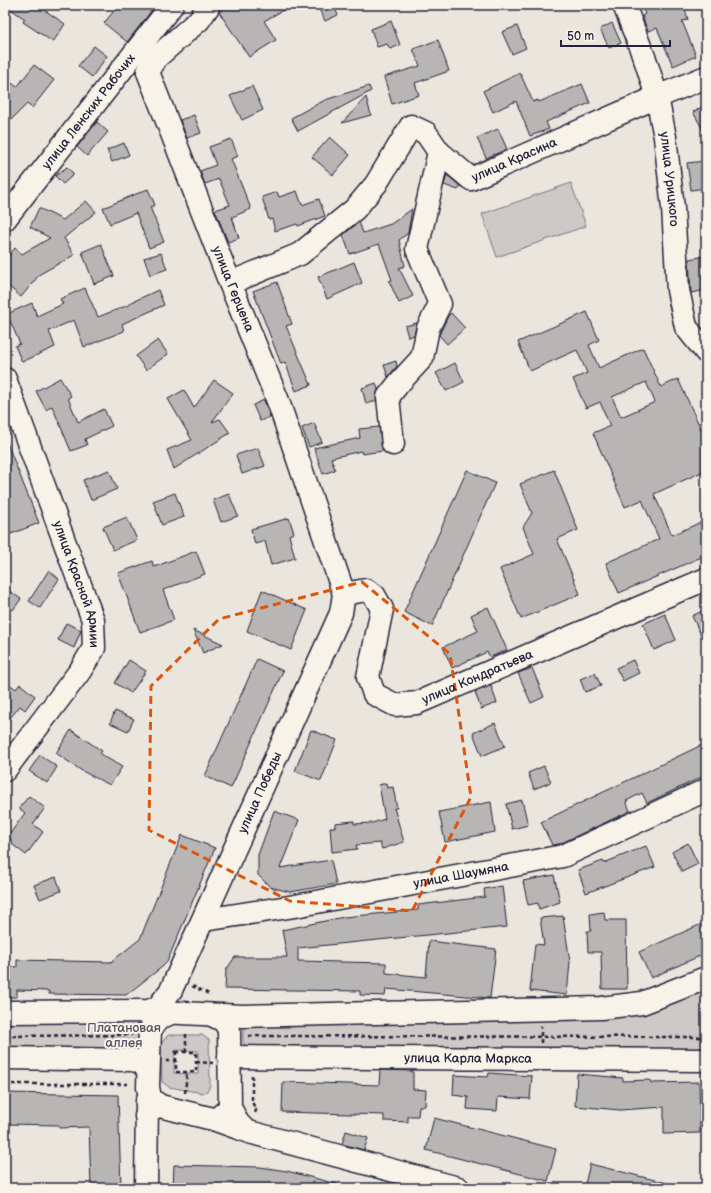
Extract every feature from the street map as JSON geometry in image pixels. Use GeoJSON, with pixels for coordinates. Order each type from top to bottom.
{"type":"FeatureCollection","features":[{"type":"Feature","properties":{"kind":"street","name":"улица Ленских Рабочих"},"geometry":{"type":"LineString","coordinates":[[5,219],[172,5]]}},
{"type":"Feature","properties":{"kind":"street","name":"улица Герцена"},"geometry":{"type":"LineString","coordinates":[[207,5],[208,7],[199,20],[156,58],[148,72],[230,283],[278,401],[344,594]]}},
{"type":"Feature","properties":{"kind":"street","name":"улица Урицкого"},"geometry":{"type":"LineString","coordinates":[[624,5],[646,62],[657,97],[665,137],[674,208],[678,290],[686,327],[706,352]]}},
{"type":"Feature","properties":{"kind":"street","name":"улица Красина"},"geometry":{"type":"LineString","coordinates":[[230,283],[300,254],[355,209],[376,184],[411,126],[426,132],[439,152],[471,179],[706,77]]}},
{"type":"Feature","properties":{"kind":"street"},"geometry":{"type":"LineString","coordinates":[[393,444],[388,397],[422,358],[428,328],[440,304],[417,249],[439,152]]}},
{"type":"Feature","properties":{"kind":"street","name":"улица Красной Армии"},"geometry":{"type":"LineString","coordinates":[[5,379],[93,620],[94,648],[80,671],[5,770]]}},
{"type":"Feature","properties":{"kind":"street","name":"улица Кондратьева"},"geometry":{"type":"LineString","coordinates":[[344,594],[366,590],[374,596],[382,609],[368,677],[374,694],[395,705],[417,703],[706,579]]}},
{"type":"Feature","properties":{"kind":"street","name":"улица Победы"},"geometry":{"type":"LineString","coordinates":[[168,1012],[204,920],[341,613],[344,594]]}},
{"type":"Feature","properties":{"kind":"street","name":"улица Шаумяна"},"geometry":{"type":"LineString","coordinates":[[204,920],[295,906],[563,856],[706,790]]}},
{"type":"Feature","properties":{"kind":"street"},"geometry":{"type":"LineString","coordinates":[[5,1012],[168,1012],[234,1018],[623,1006],[642,1003],[706,978]]}},
{"type":"Feature","properties":{"kind":"street"},"geometry":{"type":"LineString","coordinates":[[144,1080],[168,1012]]}},
{"type":"Feature","properties":{"kind":"street"},"geometry":{"type":"LineString","coordinates":[[234,1018],[217,1061],[234,1115],[247,1131]]}},
{"type":"Feature","properties":{"kind":"street","name":"улица Карла Маркса"},"geometry":{"type":"LineString","coordinates":[[217,1061],[252,1057],[706,1060]]}},
{"type":"Feature","properties":{"kind":"street"},"geometry":{"type":"LineString","coordinates":[[5,1058],[133,1060],[142,1063],[144,1080],[153,1111],[146,1188]]}},
{"type":"Feature","properties":{"kind":"street"},"geometry":{"type":"LineString","coordinates":[[213,1119],[225,1113],[229,1097]]}},
{"type":"Feature","properties":{"kind":"street"},"geometry":{"type":"LineString","coordinates":[[153,1111],[213,1119],[247,1131],[458,1188]]}},
{"type":"Feature","properties":{"kind":"path"},"geometry":{"type":"LineString","coordinates":[[168,1012],[188,984],[234,1018],[252,1057],[252,1102],[256,1110],[247,1131]]}},
{"type":"Feature","properties":{"kind":"path"},"geometry":{"type":"LineString","coordinates":[[168,1012],[192,1033]]}},
{"type":"Feature","properties":{"kind":"path"},"geometry":{"type":"LineString","coordinates":[[168,1012],[186,1052]]}},
{"type":"Feature","properties":{"kind":"path"},"geometry":{"type":"LineString","coordinates":[[234,1018],[392,1035],[706,1037]]}},
{"type":"Feature","properties":{"kind":"path"},"geometry":{"type":"LineString","coordinates":[[540,1051],[542,1036],[541,1025]]}},
{"type":"Feature","properties":{"kind":"path"},"geometry":{"type":"LineString","coordinates":[[392,1030],[392,1042]]}},
{"type":"Feature","properties":{"kind":"path"},"geometry":{"type":"LineString","coordinates":[[5,1036],[108,1036]]}},
{"type":"Feature","properties":{"kind":"path"},"geometry":{"type":"LineString","coordinates":[[176,1052],[186,1052],[196,1052],[196,1072],[176,1072],[176,1052]]}},
{"type":"Feature","properties":{"kind":"path"},"geometry":{"type":"LineString","coordinates":[[196,1062],[217,1061]]}},
{"type":"Feature","properties":{"kind":"path"},"geometry":{"type":"LineString","coordinates":[[185,1093],[186,1072]]}},
{"type":"Feature","properties":{"kind":"path"},"geometry":{"type":"LineString","coordinates":[[5,1084],[144,1080]]}},
{"type":"Feature","properties":{"kind":"path"},"geometry":{"type":"LineString","coordinates":[[179,1092],[191,1094]]}},
{"type":"Feature","properties":{"kind":"highlighted area"},"geometry":{"type":"Polygon","coordinates":[[[362,582],[450,654],[471,797],[412,911],[290,901],[149,830],[151,686],[219,619],[362,582]]]}},
{"type":"Feature","properties":{"kind":"green space"},"geometry":{"type":"Polygon","coordinates":[[[571,183],[586,226],[497,257],[482,214],[571,183]]]}},
{"type":"Feature","properties":{"kind":"green space"},"geometry":{"type":"Polygon","coordinates":[[[706,980],[706,1049],[248,1051],[243,1042],[243,1026],[579,1010],[706,980]]]}},
{"type":"Feature","properties":{"kind":"green space","name":"Платановая аллея"},"geometry":{"type":"Polygon","coordinates":[[[144,1016],[142,1056],[5,1053],[5,1017],[144,1016]]]}},
{"type":"Feature","properties":{"kind":"green space"},"geometry":{"type":"Polygon","coordinates":[[[168,1035],[202,1035],[209,1040],[210,1085],[208,1090],[203,1093],[169,1087],[162,1082],[161,1044],[168,1035]],[[175,1050],[174,1073],[198,1074],[198,1051],[175,1050]]]}},
{"type":"Feature","properties":{"kind":"building"},"geometry":{"type":"Polygon","coordinates":[[[5,5],[37,5],[65,24],[53,42],[23,22],[25,19],[5,5]]]}},
{"type":"Feature","properties":{"kind":"building"},"geometry":{"type":"Polygon","coordinates":[[[119,5],[156,5],[127,42],[104,23],[119,5]]]}},
{"type":"Feature","properties":{"kind":"building"},"geometry":{"type":"Polygon","coordinates":[[[229,5],[292,5],[264,21],[276,40],[249,57],[219,12],[229,5]]]}},
{"type":"Feature","properties":{"kind":"building"},"geometry":{"type":"Polygon","coordinates":[[[317,5],[333,5],[338,15],[325,21],[317,5]]]}},
{"type":"Feature","properties":{"kind":"building"},"geometry":{"type":"Polygon","coordinates":[[[641,5],[684,5],[688,20],[682,21],[696,56],[673,66],[657,28],[648,31],[642,16],[645,14],[641,5]]]}},
{"type":"Feature","properties":{"kind":"building"},"geometry":{"type":"Polygon","coordinates":[[[391,21],[400,45],[390,49],[387,44],[377,47],[371,29],[391,21]]]}},
{"type":"Feature","properties":{"kind":"building"},"geometry":{"type":"Polygon","coordinates":[[[612,23],[621,43],[609,48],[600,29],[612,23]]]}},
{"type":"Feature","properties":{"kind":"building"},"geometry":{"type":"Polygon","coordinates":[[[517,26],[526,48],[512,54],[502,32],[517,26]]]}},
{"type":"Feature","properties":{"kind":"building"},"geometry":{"type":"Polygon","coordinates":[[[438,40],[449,71],[415,83],[419,95],[392,104],[384,77],[420,66],[413,49],[438,40]]]}},
{"type":"Feature","properties":{"kind":"building"},"geometry":{"type":"Polygon","coordinates":[[[94,46],[107,56],[92,77],[78,66],[94,46]]]}},
{"type":"Feature","properties":{"kind":"building"},"geometry":{"type":"Polygon","coordinates":[[[34,65],[54,80],[32,108],[27,104],[12,119],[5,114],[5,78],[17,87],[34,65]]]}},
{"type":"Feature","properties":{"kind":"building"},"geometry":{"type":"Polygon","coordinates":[[[520,73],[533,102],[538,100],[539,102],[582,84],[590,103],[546,122],[549,129],[530,136],[516,101],[493,112],[483,91],[520,73]]]}},
{"type":"Feature","properties":{"kind":"building"},"geometry":{"type":"Polygon","coordinates":[[[252,86],[263,110],[242,120],[230,96],[252,86]]]}},
{"type":"Feature","properties":{"kind":"building"},"geometry":{"type":"Polygon","coordinates":[[[369,86],[371,91],[298,131],[291,118],[325,100],[369,86]]]}},
{"type":"Feature","properties":{"kind":"building"},"geometry":{"type":"Polygon","coordinates":[[[366,97],[371,115],[342,123],[366,97]]]}},
{"type":"Feature","properties":{"kind":"building"},"geometry":{"type":"Polygon","coordinates":[[[706,105],[706,135],[693,112],[706,105]]]}},
{"type":"Feature","properties":{"kind":"building"},"geometry":{"type":"Polygon","coordinates":[[[194,115],[201,133],[187,138],[180,120],[194,115]]]}},
{"type":"Feature","properties":{"kind":"building"},"geometry":{"type":"Polygon","coordinates":[[[97,122],[108,132],[87,156],[77,147],[97,122]]]}},
{"type":"Feature","properties":{"kind":"building"},"geometry":{"type":"Polygon","coordinates":[[[498,129],[507,149],[486,158],[477,138],[498,129]]]}},
{"type":"Feature","properties":{"kind":"building"},"geometry":{"type":"Polygon","coordinates":[[[330,137],[350,155],[333,175],[312,157],[330,137]]]}},
{"type":"Feature","properties":{"kind":"building"},"geometry":{"type":"Polygon","coordinates":[[[231,139],[238,156],[231,159],[251,209],[232,217],[239,238],[228,242],[215,210],[230,205],[219,179],[205,184],[200,171],[216,165],[209,147],[231,139]]]}},
{"type":"Feature","properties":{"kind":"building"},"geometry":{"type":"Polygon","coordinates":[[[124,143],[129,155],[112,162],[107,150],[124,143]]]}},
{"type":"Feature","properties":{"kind":"building"},"geometry":{"type":"Polygon","coordinates":[[[706,161],[706,188],[691,190],[687,163],[706,161]]]}},
{"type":"Feature","properties":{"kind":"building"},"geometry":{"type":"Polygon","coordinates":[[[67,167],[74,174],[63,184],[55,176],[67,167]]]}},
{"type":"Feature","properties":{"kind":"building"},"geometry":{"type":"Polygon","coordinates":[[[447,175],[460,186],[458,190],[444,185],[447,175]]]}},
{"type":"Feature","properties":{"kind":"building"},"geometry":{"type":"Polygon","coordinates":[[[148,189],[155,205],[150,207],[164,242],[149,248],[136,213],[110,224],[103,208],[148,189]]]}},
{"type":"Feature","properties":{"kind":"building"},"geometry":{"type":"Polygon","coordinates":[[[297,191],[302,205],[319,199],[325,216],[298,226],[297,224],[275,231],[272,219],[269,220],[262,197],[277,192],[279,197],[297,191]]]}},
{"type":"Feature","properties":{"kind":"building"},"geometry":{"type":"Polygon","coordinates":[[[86,201],[96,212],[64,238],[74,255],[40,274],[21,297],[5,283],[5,260],[15,248],[22,254],[50,238],[30,227],[39,208],[63,220],[86,201]]]}},
{"type":"Feature","properties":{"kind":"building"},"geometry":{"type":"Polygon","coordinates":[[[412,209],[408,233],[399,240],[405,266],[399,268],[413,296],[399,303],[389,281],[392,280],[379,244],[350,254],[343,235],[359,222],[363,233],[391,224],[412,209]]]}},
{"type":"Feature","properties":{"kind":"building"},"geometry":{"type":"Polygon","coordinates":[[[101,244],[114,276],[94,284],[82,252],[101,244]]]}},
{"type":"Feature","properties":{"kind":"building"},"geometry":{"type":"Polygon","coordinates":[[[161,253],[167,269],[150,275],[144,258],[161,253]]]}},
{"type":"Feature","properties":{"kind":"building"},"geometry":{"type":"Polygon","coordinates":[[[706,256],[706,290],[691,293],[689,259],[706,256]]]}},
{"type":"Feature","properties":{"kind":"building"},"geometry":{"type":"Polygon","coordinates":[[[354,262],[362,283],[327,299],[318,277],[354,262]]]}},
{"type":"Feature","properties":{"kind":"building"},"geometry":{"type":"Polygon","coordinates":[[[277,282],[292,324],[286,326],[311,385],[296,391],[285,362],[281,364],[253,291],[277,282]]]}},
{"type":"Feature","properties":{"kind":"building"},"geometry":{"type":"Polygon","coordinates":[[[85,288],[98,317],[131,304],[130,303],[158,290],[164,305],[122,324],[124,331],[84,347],[74,320],[49,331],[55,347],[22,362],[15,346],[20,344],[7,314],[32,303],[37,316],[63,304],[60,299],[85,288]]]}},
{"type":"Feature","properties":{"kind":"building"},"geometry":{"type":"Polygon","coordinates":[[[587,312],[599,340],[589,345],[599,368],[643,348],[661,387],[678,379],[706,440],[706,470],[654,494],[672,535],[706,520],[706,555],[619,593],[606,563],[659,539],[642,500],[625,507],[593,433],[610,426],[600,402],[586,408],[573,379],[587,373],[577,350],[530,371],[518,342],[587,312]],[[646,382],[612,397],[621,417],[655,402],[646,382]]]}},
{"type":"Feature","properties":{"kind":"building"},"geometry":{"type":"Polygon","coordinates":[[[451,313],[465,328],[447,344],[439,335],[451,313]]]}},
{"type":"Feature","properties":{"kind":"building"},"geometry":{"type":"Polygon","coordinates":[[[417,323],[414,335],[408,337],[405,326],[417,323]]]}},
{"type":"Feature","properties":{"kind":"building"},"geometry":{"type":"Polygon","coordinates":[[[158,340],[168,354],[146,370],[136,356],[158,340]]]}},
{"type":"Feature","properties":{"kind":"building"},"geometry":{"type":"Polygon","coordinates":[[[396,361],[397,366],[388,377],[384,365],[396,361]]]}},
{"type":"Feature","properties":{"kind":"building"},"geometry":{"type":"Polygon","coordinates":[[[455,363],[464,382],[446,391],[436,373],[455,363]]]}},
{"type":"Feature","properties":{"kind":"building"},"geometry":{"type":"Polygon","coordinates":[[[60,378],[71,396],[68,398],[78,422],[104,409],[112,426],[85,439],[87,445],[71,451],[52,406],[46,410],[36,391],[60,378]]]}},
{"type":"Feature","properties":{"kind":"building"},"geometry":{"type":"Polygon","coordinates":[[[214,380],[233,393],[212,422],[220,419],[230,433],[174,469],[167,450],[192,440],[168,399],[184,390],[194,408],[214,380]]]}},
{"type":"Feature","properties":{"kind":"building"},"geometry":{"type":"Polygon","coordinates":[[[376,383],[378,389],[376,401],[366,404],[362,388],[376,383]]]}},
{"type":"Feature","properties":{"kind":"building"},"geometry":{"type":"Polygon","coordinates":[[[264,400],[270,417],[260,421],[253,405],[264,400]]]}},
{"type":"Feature","properties":{"kind":"building"},"geometry":{"type":"Polygon","coordinates":[[[314,423],[322,442],[309,447],[302,428],[314,423]]]}},
{"type":"Feature","properties":{"kind":"building"},"geometry":{"type":"Polygon","coordinates":[[[379,427],[383,451],[362,454],[361,451],[331,458],[335,470],[323,474],[314,448],[360,438],[359,429],[379,427]]]}},
{"type":"Feature","properties":{"kind":"building"},"geometry":{"type":"Polygon","coordinates":[[[5,438],[39,523],[11,534],[5,518],[5,438]]]}},
{"type":"Feature","properties":{"kind":"building"},"geometry":{"type":"Polygon","coordinates":[[[258,448],[265,466],[242,474],[236,455],[258,448]]]}},
{"type":"Feature","properties":{"kind":"building"},"geometry":{"type":"Polygon","coordinates":[[[109,470],[117,489],[91,500],[83,480],[109,470]]]}},
{"type":"Feature","properties":{"kind":"building"},"geometry":{"type":"Polygon","coordinates":[[[467,470],[495,483],[432,626],[404,612],[467,470]]]}},
{"type":"Feature","properties":{"kind":"building"},"geometry":{"type":"Polygon","coordinates":[[[554,470],[578,530],[557,539],[580,594],[521,619],[500,569],[534,554],[523,527],[532,513],[520,484],[554,470]]]}},
{"type":"Feature","properties":{"kind":"building"},"geometry":{"type":"Polygon","coordinates":[[[175,493],[184,517],[162,525],[153,501],[175,493]]]}},
{"type":"Feature","properties":{"kind":"building"},"geometry":{"type":"Polygon","coordinates":[[[229,494],[238,516],[221,522],[213,500],[229,494]]]}},
{"type":"Feature","properties":{"kind":"building"},"geometry":{"type":"Polygon","coordinates":[[[127,517],[137,540],[113,550],[103,527],[127,517]]]}},
{"type":"Feature","properties":{"kind":"building"},"geometry":{"type":"Polygon","coordinates":[[[289,518],[294,533],[289,535],[295,558],[271,565],[265,541],[255,544],[251,529],[289,518]]]}},
{"type":"Feature","properties":{"kind":"building"},"geometry":{"type":"Polygon","coordinates":[[[196,551],[205,574],[163,590],[174,620],[140,632],[118,573],[152,561],[154,567],[196,551]]]}},
{"type":"Feature","properties":{"kind":"building"},"geometry":{"type":"Polygon","coordinates":[[[49,570],[59,579],[40,608],[29,601],[49,570]]]}},
{"type":"Feature","properties":{"kind":"building"},"geometry":{"type":"Polygon","coordinates":[[[5,588],[21,599],[13,610],[5,604],[5,588]]]}},
{"type":"Feature","properties":{"kind":"building"},"geometry":{"type":"Polygon","coordinates":[[[262,590],[307,610],[291,650],[247,631],[262,590]]]}},
{"type":"Feature","properties":{"kind":"building"},"geometry":{"type":"Polygon","coordinates":[[[488,607],[507,650],[490,657],[487,652],[452,668],[443,647],[478,631],[471,615],[488,607]]]}},
{"type":"Feature","properties":{"kind":"building"},"geometry":{"type":"Polygon","coordinates":[[[706,609],[706,646],[692,616],[706,609]]]}},
{"type":"Feature","properties":{"kind":"building"},"geometry":{"type":"Polygon","coordinates":[[[665,614],[676,640],[654,650],[643,624],[665,614]]]}},
{"type":"Feature","properties":{"kind":"building"},"geometry":{"type":"Polygon","coordinates":[[[66,623],[81,630],[74,648],[58,640],[66,623]]]}},
{"type":"Feature","properties":{"kind":"building"},"geometry":{"type":"Polygon","coordinates":[[[193,630],[223,644],[203,653],[193,630]]]}},
{"type":"Feature","properties":{"kind":"building"},"geometry":{"type":"Polygon","coordinates":[[[257,659],[283,671],[231,788],[205,776],[257,659]]]}},
{"type":"Feature","properties":{"kind":"building"},"geometry":{"type":"Polygon","coordinates":[[[129,660],[146,671],[131,693],[115,683],[129,660]]]}},
{"type":"Feature","properties":{"kind":"building"},"geometry":{"type":"Polygon","coordinates":[[[633,660],[639,673],[623,681],[616,668],[633,660]]]}},
{"type":"Feature","properties":{"kind":"building"},"geometry":{"type":"Polygon","coordinates":[[[532,668],[544,697],[531,703],[518,673],[532,668]]]}},
{"type":"Feature","properties":{"kind":"building"},"geometry":{"type":"Polygon","coordinates":[[[595,673],[601,686],[585,692],[580,679],[595,673]]]}},
{"type":"Feature","properties":{"kind":"building"},"geometry":{"type":"Polygon","coordinates":[[[5,681],[16,689],[20,684],[35,696],[25,710],[20,706],[5,724],[5,681]]]}},
{"type":"Feature","properties":{"kind":"building"},"geometry":{"type":"Polygon","coordinates":[[[491,686],[497,703],[481,709],[475,692],[491,686]]]}},
{"type":"Feature","properties":{"kind":"building"},"geometry":{"type":"Polygon","coordinates":[[[115,711],[134,719],[128,731],[110,723],[115,711]]]}},
{"type":"Feature","properties":{"kind":"building"},"geometry":{"type":"Polygon","coordinates":[[[495,723],[505,746],[482,756],[473,733],[495,723]]]}},
{"type":"Feature","properties":{"kind":"building"},"geometry":{"type":"Polygon","coordinates":[[[71,730],[102,751],[100,754],[122,767],[110,785],[82,771],[56,753],[71,730]]]}},
{"type":"Feature","properties":{"kind":"building"},"geometry":{"type":"Polygon","coordinates":[[[311,730],[337,740],[321,781],[295,771],[311,730]]]}},
{"type":"Feature","properties":{"kind":"building"},"geometry":{"type":"Polygon","coordinates":[[[706,743],[706,775],[647,803],[642,793],[626,801],[630,811],[559,844],[552,845],[541,822],[706,743]]]}},
{"type":"Feature","properties":{"kind":"building"},"geometry":{"type":"Polygon","coordinates":[[[40,755],[57,767],[47,783],[29,771],[40,755]]]}},
{"type":"Feature","properties":{"kind":"building"},"geometry":{"type":"Polygon","coordinates":[[[544,766],[551,782],[534,789],[528,773],[544,766]]]}},
{"type":"Feature","properties":{"kind":"building"},"geometry":{"type":"Polygon","coordinates":[[[386,783],[387,788],[393,787],[397,808],[394,808],[404,842],[382,849],[380,843],[356,845],[357,849],[332,852],[330,827],[335,827],[335,823],[354,821],[354,824],[372,823],[385,819],[379,785],[386,783]]]}},
{"type":"Feature","properties":{"kind":"building"},"geometry":{"type":"Polygon","coordinates":[[[29,796],[45,808],[33,824],[43,832],[26,855],[13,845],[9,835],[25,813],[19,808],[29,796]]]}},
{"type":"Feature","properties":{"kind":"building"},"geometry":{"type":"Polygon","coordinates":[[[522,800],[528,825],[512,829],[506,804],[522,800]]]}},
{"type":"Feature","properties":{"kind":"building"},"geometry":{"type":"Polygon","coordinates":[[[491,802],[495,832],[445,842],[439,812],[491,802]]]}},
{"type":"Feature","properties":{"kind":"building"},"geometry":{"type":"Polygon","coordinates":[[[274,811],[299,820],[280,868],[331,860],[336,884],[290,892],[270,887],[258,875],[258,855],[274,811]]]}},
{"type":"Feature","properties":{"kind":"building"},"geometry":{"type":"Polygon","coordinates":[[[182,835],[215,848],[167,962],[162,967],[126,995],[49,994],[49,991],[17,990],[17,997],[5,997],[5,967],[17,967],[17,960],[111,962],[140,939],[182,835]]]}},
{"type":"Feature","properties":{"kind":"building"},"geometry":{"type":"Polygon","coordinates":[[[688,843],[698,864],[682,872],[672,852],[688,843]]]}},
{"type":"Feature","properties":{"kind":"building"},"geometry":{"type":"Polygon","coordinates":[[[646,846],[655,867],[586,893],[578,870],[603,861],[604,863],[646,846]]]}},
{"type":"Feature","properties":{"kind":"building"},"geometry":{"type":"Polygon","coordinates":[[[554,875],[560,902],[539,909],[538,903],[528,905],[523,881],[554,875]]]}},
{"type":"Feature","properties":{"kind":"building"},"geometry":{"type":"Polygon","coordinates":[[[56,877],[61,891],[40,899],[34,885],[56,877]]]}},
{"type":"Feature","properties":{"kind":"building"},"geometry":{"type":"Polygon","coordinates":[[[502,886],[507,927],[298,948],[298,961],[386,963],[386,973],[426,977],[429,941],[496,949],[490,998],[386,989],[385,996],[360,995],[360,991],[225,989],[226,970],[235,957],[287,957],[282,930],[344,917],[418,910],[418,905],[485,897],[484,889],[502,886]]]}},
{"type":"Feature","properties":{"kind":"building"},"geometry":{"type":"Polygon","coordinates":[[[604,912],[605,920],[626,920],[627,989],[602,989],[601,952],[588,952],[587,931],[591,931],[590,914],[604,912]]]}},
{"type":"Feature","properties":{"kind":"building"},"geometry":{"type":"Polygon","coordinates":[[[563,916],[570,962],[567,995],[530,991],[535,944],[544,945],[540,918],[563,916]]]}},
{"type":"Feature","properties":{"kind":"building"},"geometry":{"type":"Polygon","coordinates":[[[706,922],[706,953],[651,978],[639,952],[706,922]]]}},
{"type":"Feature","properties":{"kind":"building"},"geometry":{"type":"Polygon","coordinates":[[[380,1070],[413,1071],[413,1089],[426,1090],[425,1106],[419,1106],[418,1116],[408,1116],[408,1122],[384,1121],[384,1115],[282,1112],[283,1082],[379,1085],[380,1070]]]}},
{"type":"Feature","properties":{"kind":"building"},"geometry":{"type":"Polygon","coordinates":[[[489,1073],[532,1076],[530,1099],[498,1097],[497,1111],[467,1109],[468,1097],[453,1095],[454,1075],[488,1077],[489,1073]]]}},
{"type":"Feature","properties":{"kind":"building"},"geometry":{"type":"Polygon","coordinates":[[[577,1074],[623,1078],[623,1081],[650,1080],[651,1083],[699,1082],[700,1133],[664,1134],[664,1107],[620,1110],[575,1106],[577,1074]]]}},
{"type":"Feature","properties":{"kind":"building"},"geometry":{"type":"Polygon","coordinates":[[[5,1093],[118,1095],[121,1188],[91,1188],[89,1127],[59,1128],[59,1125],[5,1124],[5,1093]]]}},
{"type":"Feature","properties":{"kind":"building"},"geometry":{"type":"Polygon","coordinates":[[[434,1118],[556,1149],[548,1181],[426,1150],[434,1118]]]}},
{"type":"Feature","properties":{"kind":"building"},"geometry":{"type":"Polygon","coordinates":[[[346,1131],[368,1138],[364,1150],[342,1144],[346,1131]]]}},
{"type":"Feature","properties":{"kind":"building"},"geometry":{"type":"Polygon","coordinates":[[[590,1164],[671,1184],[670,1188],[584,1188],[590,1164]]]}},
{"type":"Feature","properties":{"kind":"building"},"geometry":{"type":"Polygon","coordinates":[[[174,1165],[260,1167],[287,1171],[337,1184],[336,1188],[173,1188],[174,1165]]]}}]}
